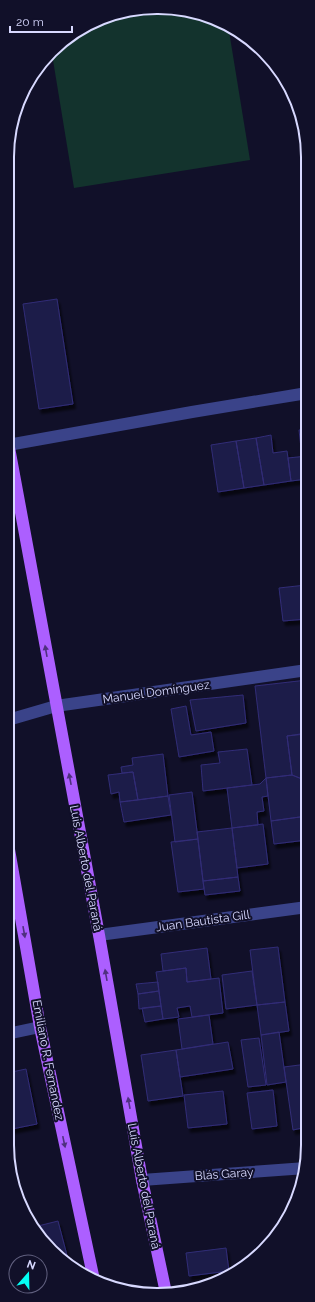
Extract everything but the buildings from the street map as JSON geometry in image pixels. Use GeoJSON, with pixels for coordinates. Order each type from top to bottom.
{"type":"FeatureCollection","features":[{"type":"Feature","properties":{"kind":"main road","name":"Luis Alberto del Paraná"},"geometry":{"type":"LineString","coordinates":[[14,477],[99,935],[142,1180],[165,1288]]}},
{"type":"Feature","properties":{"kind":"main road","name":"Emiliano R. Fernandez"},"geometry":{"type":"LineString","coordinates":[[14,878],[40,1027],[92,1272]]}},
{"type":"Feature","properties":{"kind":"street"},"geometry":{"type":"LineString","coordinates":[[14,443],[301,394]]}},
{"type":"Feature","properties":{"kind":"street","name":"Manuel Domínguez"},"geometry":{"type":"LineString","coordinates":[[14,718],[56,706],[301,671]]}},
{"type":"Feature","properties":{"kind":"street","name":"Juan Bautista Gill"},"geometry":{"type":"LineString","coordinates":[[99,935],[301,908]]}},
{"type":"Feature","properties":{"kind":"street"},"geometry":{"type":"LineString","coordinates":[[14,1033],[40,1027]]}},
{"type":"Feature","properties":{"kind":"street","name":"Blás Garay"},"geometry":{"type":"LineString","coordinates":[[142,1180],[299,1169]]}},
{"type":"Feature","properties":{"kind":"green space"},"geometry":{"type":"Polygon","coordinates":[[[139,15],[176,15],[204,22],[229,33],[250,160],[74,188],[53,60],[56,56],[78,38],[94,29],[120,19],[139,15]]]}}]}
